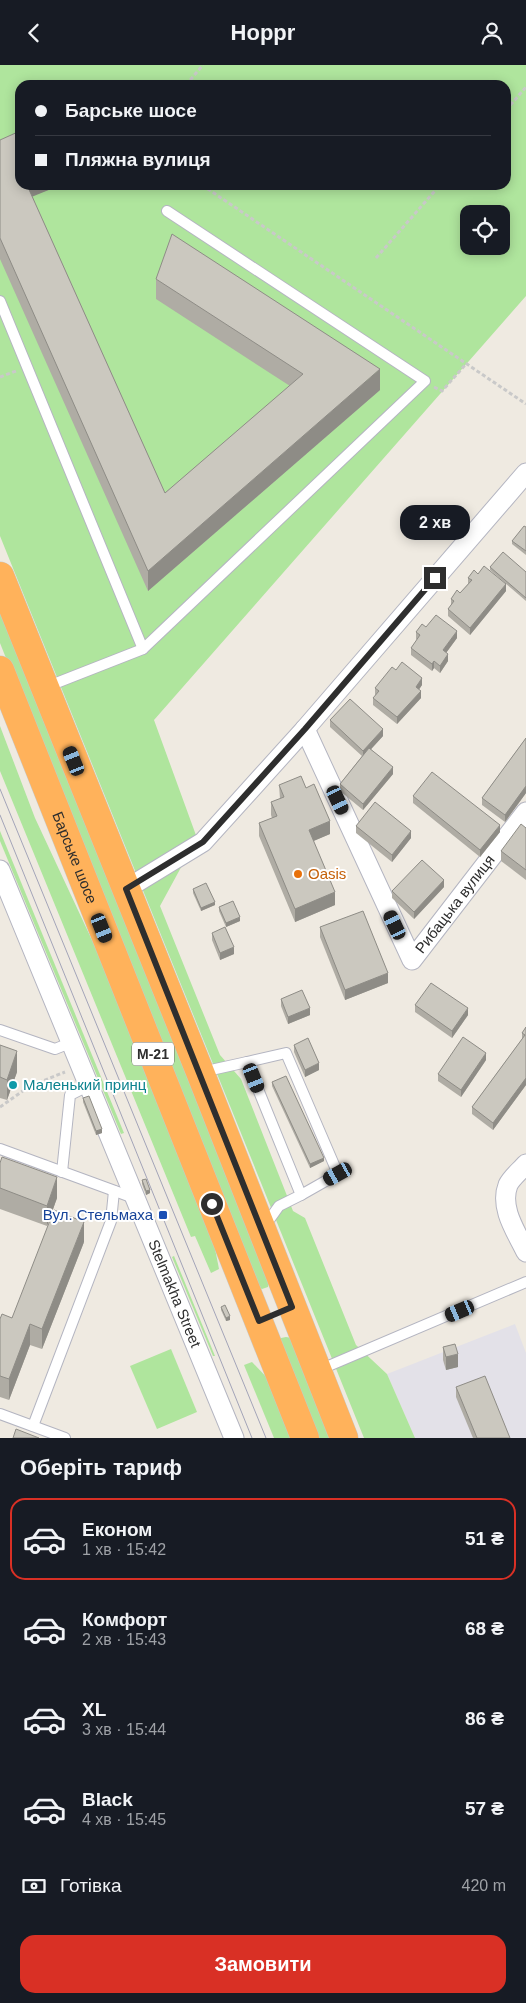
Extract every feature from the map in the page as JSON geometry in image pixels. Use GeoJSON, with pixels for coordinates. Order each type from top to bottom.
{"type":"FeatureCollection","features":[{"type":"Feature","properties":{"kind":"highway","name":"М-21"},"geometry":{"type":"LineString","coordinates":[[0,576],[200,1072],[344,1438]]}},
{"type":"Feature","properties":{"kind":"highway","name":"Барське шосе"},"geometry":{"type":"LineString","coordinates":[[0,670],[305,1438]]}},
{"type":"Feature","properties":{"kind":"highway"},"geometry":{"type":"LineString","coordinates":[[259,1321],[292,1307]]}},
{"type":"Feature","properties":{"kind":"street"},"geometry":{"type":"LineString","coordinates":[[126,889],[203,842],[305,729],[526,473]]}},
{"type":"Feature","properties":{"kind":"street","name":"Рибацька вулиця"},"geometry":{"type":"LineString","coordinates":[[305,729],[412,960],[526,812]]}},
{"type":"Feature","properties":{"kind":"street","name":"Stelmakha Street"},"geometry":{"type":"LineString","coordinates":[[0,870],[234,1438]]}},
{"type":"Feature","properties":{"kind":"street"},"geometry":{"type":"LineString","coordinates":[[526,1164],[508,1184],[505,1203],[526,1252]]}},
{"type":"Feature","properties":{"kind":"lane"},"geometry":{"type":"LineString","coordinates":[[45,687],[143,649],[425,381],[167,211]]}},
{"type":"Feature","properties":{"kind":"lane"},"geometry":{"type":"LineString","coordinates":[[0,301],[143,649]]}},
{"type":"Feature","properties":{"kind":"lane"},"geometry":{"type":"LineString","coordinates":[[0,1030],[55,1049],[70,1043]]}},
{"type":"Feature","properties":{"kind":"lane"},"geometry":{"type":"LineString","coordinates":[[200,1072],[286,1053],[338,1174],[279,1206],[262,1230]]}},
{"type":"Feature","properties":{"kind":"lane"},"geometry":{"type":"LineString","coordinates":[[247,1061],[301,1195]]}},
{"type":"Feature","properties":{"kind":"lane"},"geometry":{"type":"LineString","coordinates":[[62,1172],[70,1095],[88,1086]]}},
{"type":"Feature","properties":{"kind":"lane"},"geometry":{"type":"LineString","coordinates":[[0,1149],[134,1198]]}},
{"type":"Feature","properties":{"kind":"lane"},"geometry":{"type":"LineString","coordinates":[[33,1426],[111,1221],[114,1191]]}},
{"type":"Feature","properties":{"kind":"lane"},"geometry":{"type":"LineString","coordinates":[[318,1370],[526,1282]]}},
{"type":"Feature","properties":{"kind":"lane"},"geometry":{"type":"LineString","coordinates":[[0,1414],[65,1438]]}},
{"type":"Feature","properties":{"kind":"path"},"geometry":{"type":"LineString","coordinates":[[190,80],[203,65]]}},
{"type":"Feature","properties":{"kind":"path"},"geometry":{"type":"LineString","coordinates":[[511,104],[526,87]]}},
{"type":"Feature","properties":{"kind":"path"},"geometry":{"type":"LineString","coordinates":[[209,190],[526,404]]}},
{"type":"Feature","properties":{"kind":"path"},"geometry":{"type":"LineString","coordinates":[[376,258],[436,190]]}},
{"type":"Feature","properties":{"kind":"path"},"geometry":{"type":"LineString","coordinates":[[442,391],[466,364]]}},
{"type":"Feature","properties":{"kind":"path"},"geometry":{"type":"LineString","coordinates":[[0,1107],[30,1086],[68,1071]]}},
{"type":"Feature","properties":{"kind":"shaded area"},"geometry":{"type":"Polygon","coordinates":[[[515,1324],[526,1353],[526,1438],[415,1438],[387,1374],[515,1324]]]}},
{"type":"Feature","properties":{"kind":"green space"},"geometry":{"type":"Polygon","coordinates":[[[0,65],[526,65],[526,296],[154,720],[197,838],[160,906],[220,1055],[241,1079],[293,1211],[305,1218],[356,1345],[387,1374],[415,1438],[364,1438],[0,536],[0,65]]]}},
{"type":"Feature","properties":{"kind":"green space"},"geometry":{"type":"Polygon","coordinates":[[[0,604],[269,1281],[268,1287],[262,1289],[256,1286],[0,643],[0,604]]]}},
{"type":"Feature","properties":{"kind":"green space"},"geometry":{"type":"Polygon","coordinates":[[[0,726],[35,818],[112,983],[210,1223],[219,1269],[211,1273],[195,1236],[191,1237],[0,771],[0,726]]]}},
{"type":"Feature","properties":{"kind":"green space"},"geometry":{"type":"Polygon","coordinates":[[[0,831],[124,1133],[121,1134],[0,841],[0,831]]]}},
{"type":"Feature","properties":{"kind":"green space"},"geometry":{"type":"Polygon","coordinates":[[[174,1256],[215,1356],[213,1356],[172,1257],[174,1256]]]}},
{"type":"Feature","properties":{"kind":"green space"},"geometry":{"type":"Polygon","coordinates":[[[281,1338],[292,1338],[332,1438],[316,1438],[279,1345],[281,1338]]]}},
{"type":"Feature","properties":{"kind":"green space"},"geometry":{"type":"Polygon","coordinates":[[[171,1349],[197,1412],[157,1429],[130,1366],[171,1349]]]}},
{"type":"Feature","properties":{"kind":"green space"},"geometry":{"type":"Polygon","coordinates":[[[252,1362],[271,1382],[294,1438],[274,1438],[244,1365],[252,1362]]]}},
{"type":"Feature","properties":{"kind":"building"},"geometry":{"type":"Polygon","coordinates":[[[15,133],[15,190],[29,190],[165,493],[303,374],[156,279],[172,234],[380,369],[148,571],[0,238],[0,140],[15,133]]]}},
{"type":"Feature","properties":{"kind":"building"},"geometry":{"type":"Polygon","coordinates":[[[524,526],[526,527],[526,551],[512,541],[524,526]]]}},
{"type":"Feature","properties":{"kind":"building"},"geometry":{"type":"Polygon","coordinates":[[[503,552],[526,572],[526,598],[490,567],[503,552]]]}},
{"type":"Feature","properties":{"kind":"building"},"geometry":{"type":"Polygon","coordinates":[[[484,566],[506,584],[470,628],[448,609],[454,601],[451,599],[457,590],[460,593],[472,580],[468,578],[474,570],[478,574],[484,566]]]}},
{"type":"Feature","properties":{"kind":"building"},"geometry":{"type":"Polygon","coordinates":[[[436,615],[457,631],[443,650],[448,654],[440,666],[434,661],[432,664],[411,648],[420,635],[416,632],[422,624],[426,627],[436,615]]]}},
{"type":"Feature","properties":{"kind":"building"},"geometry":{"type":"Polygon","coordinates":[[[402,662],[422,678],[416,687],[421,691],[397,717],[373,698],[379,691],[375,688],[392,667],[396,670],[402,662]]]}},
{"type":"Feature","properties":{"kind":"building"},"geometry":{"type":"Polygon","coordinates":[[[350,699],[383,729],[363,751],[330,720],[350,699]]]}},
{"type":"Feature","properties":{"kind":"building"},"geometry":{"type":"Polygon","coordinates":[[[526,738],[526,786],[505,815],[482,798],[526,738]]]}},
{"type":"Feature","properties":{"kind":"building"},"geometry":{"type":"Polygon","coordinates":[[[369,748],[393,767],[363,804],[340,784],[369,748]]]}},
{"type":"Feature","properties":{"kind":"building"},"geometry":{"type":"Polygon","coordinates":[[[432,772],[500,825],[480,850],[413,796],[432,772]]]}},
{"type":"Feature","properties":{"kind":"building","name":"Oasis"},"geometry":{"type":"Polygon","coordinates":[[[301,776],[306,788],[314,784],[330,821],[309,830],[335,892],[295,909],[259,823],[277,816],[271,802],[284,797],[279,785],[301,776]]]}},
{"type":"Feature","properties":{"kind":"building"},"geometry":{"type":"Polygon","coordinates":[[[375,802],[411,831],[392,855],[356,826],[375,802]]]}},
{"type":"Feature","properties":{"kind":"building"},"geometry":{"type":"Polygon","coordinates":[[[521,824],[526,828],[526,870],[501,851],[521,824]]]}},
{"type":"Feature","properties":{"kind":"building"},"geometry":{"type":"Polygon","coordinates":[[[422,860],[444,880],[414,912],[392,891],[422,860]]]}},
{"type":"Feature","properties":{"kind":"building"},"geometry":{"type":"Polygon","coordinates":[[[206,883],[215,902],[201,908],[193,889],[206,883]]]}},
{"type":"Feature","properties":{"kind":"building"},"geometry":{"type":"Polygon","coordinates":[[[233,901],[240,917],[226,923],[219,907],[233,901]]]}},
{"type":"Feature","properties":{"kind":"building"},"geometry":{"type":"Polygon","coordinates":[[[363,911],[388,973],[345,990],[320,927],[363,911]]]}},
{"type":"Feature","properties":{"kind":"building"},"geometry":{"type":"Polygon","coordinates":[[[225,927],[234,947],[220,953],[212,933],[225,927]]]}},
{"type":"Feature","properties":{"kind":"building"},"geometry":{"type":"Polygon","coordinates":[[[431,983],[468,1008],[452,1031],[415,1005],[431,983]]]}},
{"type":"Feature","properties":{"kind":"building"},"geometry":{"type":"Polygon","coordinates":[[[302,990],[310,1008],[288,1017],[281,999],[302,990]]]}},
{"type":"Feature","properties":{"kind":"building"},"geometry":{"type":"Polygon","coordinates":[[[526,1027],[526,1078],[493,1123],[472,1107],[525,1035],[522,1033],[526,1027]]]}},
{"type":"Feature","properties":{"kind":"building"},"geometry":{"type":"Polygon","coordinates":[[[463,1037],[486,1053],[461,1090],[438,1074],[463,1037]]]}},
{"type":"Feature","properties":{"kind":"building"},"geometry":{"type":"Polygon","coordinates":[[[308,1038],[319,1063],[305,1070],[294,1045],[308,1038]]]}},
{"type":"Feature","properties":{"kind":"building"},"geometry":{"type":"Polygon","coordinates":[[[0,1045],[17,1051],[7,1080],[0,1077],[0,1045]]]}},
{"type":"Feature","properties":{"kind":"building"},"geometry":{"type":"Polygon","coordinates":[[[286,1076],[324,1158],[310,1164],[272,1082],[286,1076]]]}},
{"type":"Feature","properties":{"kind":"building"},"geometry":{"type":"Polygon","coordinates":[[[89,1096],[102,1129],[96,1131],[83,1098],[89,1096]]]}},
{"type":"Feature","properties":{"kind":"building"},"geometry":{"type":"Polygon","coordinates":[[[2,1157],[57,1177],[47,1206],[0,1188],[0,1163],[2,1157]]]}},
{"type":"Feature","properties":{"kind":"building"},"geometry":{"type":"Polygon","coordinates":[[[146,1179],[150,1190],[146,1191],[142,1180],[146,1179]]]}},
{"type":"Feature","properties":{"kind":"building"},"geometry":{"type":"Polygon","coordinates":[[[54,1210],[84,1222],[42,1329],[30,1324],[9,1379],[0,1376],[0,1319],[2,1314],[12,1318],[54,1210]]]}},
{"type":"Feature","properties":{"kind":"building"},"geometry":{"type":"Polygon","coordinates":[[[225,1305],[230,1316],[226,1318],[221,1307],[225,1305]]]}},
{"type":"Feature","properties":{"kind":"building"},"geometry":{"type":"Polygon","coordinates":[[[455,1344],[458,1354],[446,1357],[443,1347],[455,1344]]]}},
{"type":"Feature","properties":{"kind":"building"},"geometry":{"type":"Polygon","coordinates":[[[485,1376],[510,1438],[477,1438],[456,1387],[485,1376]]]}},
{"type":"Feature","properties":{"kind":"building"},"geometry":{"type":"Polygon","coordinates":[[[16,1429],[39,1438],[13,1438],[16,1429]]]}},
{"type":"Feature","properties":{"kind":"tram line"},"geometry":{"type":"LineString","coordinates":[[0,789],[266,1438]]}},
{"type":"Feature","properties":{"kind":"tram line"},"geometry":{"type":"LineString","coordinates":[[0,815],[252,1438]]}},
{"type":"Feature","properties":{"kind":"place","name":"Oasis"},"geometry":{"type":"Point","coordinates":[298,874]}},
{"type":"Feature","properties":{"kind":"place","name":"Маленький принц"},"geometry":{"type":"Point","coordinates":[13,1085]}},
{"type":"Feature","properties":{"kind":"place","name":"Вул. Стельмаха"},"geometry":{"type":"Point","coordinates":[163,1215]}},
{"type":"Feature","properties":{"kind":"route"},"geometry":{"type":"LineString","coordinates":[[212,1204],[259,1321],[292,1307],[126,889],[203,842],[305,729],[435,578]]}}]}
